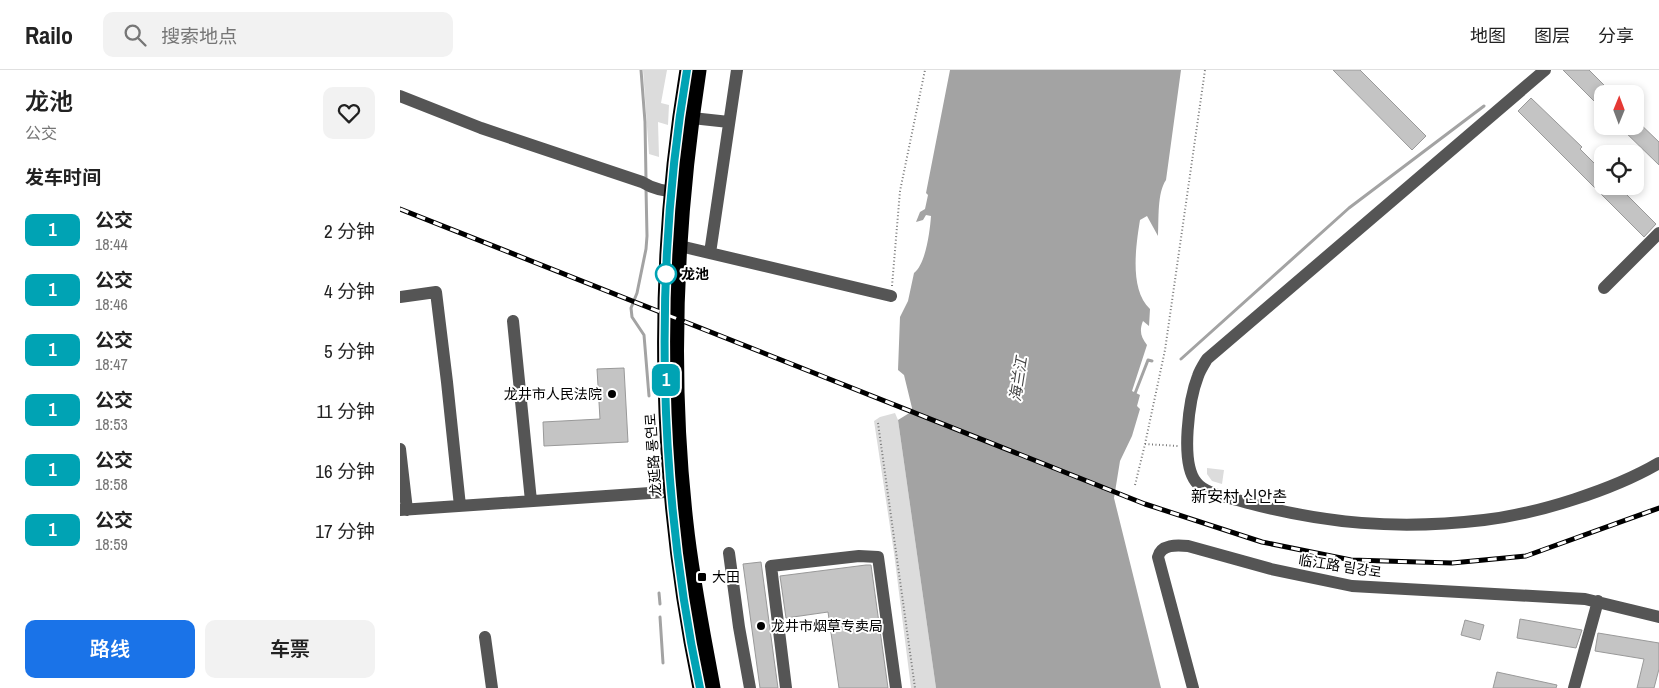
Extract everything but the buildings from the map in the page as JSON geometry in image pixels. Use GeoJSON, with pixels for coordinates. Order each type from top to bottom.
{"type":"FeatureCollection","features":[{"type":"Feature","properties":{"kind":"highway","name":"龙延路 룡연로"},"geometry":{"type":"LineString","coordinates":[[687,70],[680,116],[677,192],[664,313],[666,399],[677,491],[713,688]]}},
{"type":"Feature","properties":{"kind":"highway","name":"龙延路 룡연로"},"geometry":{"type":"LineString","coordinates":[[700,70],[677,192],[680,246],[677,318],[677,491],[681,577],[700,688]]}},
{"type":"Feature","properties":{"kind":"street"},"geometry":{"type":"LineString","coordinates":[[710,253],[737,70]]}},
{"type":"Feature","properties":{"kind":"street"},"geometry":{"type":"LineString","coordinates":[[1545,70],[1207,359],[1198,375],[1193,393],[1186,446],[1187,458],[1195,482],[1213,493],[1311,518],[1396,525],[1485,520],[1518,514],[1565,502],[1614,484],[1659,463]]}},
{"type":"Feature","properties":{"kind":"street"},"geometry":{"type":"LineString","coordinates":[[400,96],[481,128],[645,184],[677,192]]}},
{"type":"Feature","properties":{"kind":"street"},"geometry":{"type":"LineString","coordinates":[[692,118],[730,122]]}},
{"type":"Feature","properties":{"kind":"street"},"geometry":{"type":"LineString","coordinates":[[1604,288],[1659,234]]}},
{"type":"Feature","properties":{"kind":"street"},"geometry":{"type":"LineString","coordinates":[[680,246],[891,296]]}},
{"type":"Feature","properties":{"kind":"street"},"geometry":{"type":"LineString","coordinates":[[400,297],[436,292],[460,506]]}},
{"type":"Feature","properties":{"kind":"street"},"geometry":{"type":"LineString","coordinates":[[513,321],[531,501]]}},
{"type":"Feature","properties":{"kind":"street"},"geometry":{"type":"LineString","coordinates":[[400,449],[404,510],[677,491]]}},
{"type":"Feature","properties":{"kind":"street","name":"临江路 림강로"},"geometry":{"type":"LineString","coordinates":[[1193,688],[1158,557],[1159,552],[1164,548],[1175,545],[1188,546],[1271,569],[1352,586],[1598,601],[1659,617]]}},
{"type":"Feature","properties":{"kind":"street"},"geometry":{"type":"LineString","coordinates":[[729,553],[750,688]]}},
{"type":"Feature","properties":{"kind":"street"},"geometry":{"type":"LineString","coordinates":[[786,688],[771,566],[859,556],[878,557],[896,688]]}},
{"type":"Feature","properties":{"kind":"street"},"geometry":{"type":"LineString","coordinates":[[1574,688],[1598,601]]}},
{"type":"Feature","properties":{"kind":"street"},"geometry":{"type":"LineString","coordinates":[[485,637],[492,688]]}},
{"type":"Feature","properties":{"kind":"path"},"geometry":{"type":"LineString","coordinates":[[891,296],[900,191],[925,70]]}},
{"type":"Feature","properties":{"kind":"path"},"geometry":{"type":"LineString","coordinates":[[1135,485],[1165,350],[1205,70]]}},
{"type":"Feature","properties":{"kind":"path"},"geometry":{"type":"LineString","coordinates":[[878,423],[915,688]]}},
{"type":"Feature","properties":{"kind":"path"},"geometry":{"type":"LineString","coordinates":[[1145,444],[1186,446]]}},
{"type":"Feature","properties":{"kind":"shaded area"},"geometry":{"type":"Polygon","coordinates":[[[643,70],[667,70],[661,103],[669,105],[668,125],[658,122],[659,157],[649,154],[643,70]]]}},
{"type":"Feature","properties":{"kind":"shaded area"},"geometry":{"type":"Polygon","coordinates":[[[895,413],[898,420],[936,688],[911,688],[894,553],[874,421],[880,417],[895,413]]]}},
{"type":"Feature","properties":{"kind":"shaded area"},"geometry":{"type":"Polygon","coordinates":[[[1207,468],[1224,470],[1222,484],[1212,481],[1207,474],[1207,468]]]}},
{"type":"Feature","properties":{"kind":"water","name":"海兰江"},"geometry":{"type":"Polygon","coordinates":[[[950,70],[1181,70],[1166,180],[1160,199],[1158,236],[1147,216],[1140,220],[1136,254],[1137,279],[1143,301],[1150,309],[1149,326],[1143,321],[1141,334],[1147,345],[1132,391],[1140,395],[1137,406],[1140,409],[1132,436],[1120,461],[1114,498],[1161,688],[936,688],[898,420],[911,412],[912,408],[904,375],[898,370],[900,317],[908,301],[914,273],[922,262],[931,216],[926,215],[923,220],[916,222],[920,212],[925,209],[928,195],[926,193],[950,70]]]}},
{"type":"Feature","properties":{"kind":"waterway"},"geometry":{"type":"LineString","coordinates":[[641,70],[645,122],[646,179]]}},
{"type":"Feature","properties":{"kind":"waterway"},"geometry":{"type":"LineString","coordinates":[[1181,359],[1349,208],[1484,106]]}},
{"type":"Feature","properties":{"kind":"waterway"},"geometry":{"type":"LineString","coordinates":[[646,188],[646,249],[637,293],[631,308],[632,317],[644,335],[649,396]]}},
{"type":"Feature","properties":{"kind":"waterway"},"geometry":{"type":"LineString","coordinates":[[1134,396],[1148,360],[1152,361]]}},
{"type":"Feature","properties":{"kind":"waterway"},"geometry":{"type":"LineString","coordinates":[[659,593],[660,604]]}},
{"type":"Feature","properties":{"kind":"waterway"},"geometry":{"type":"LineString","coordinates":[[660,617],[663,663]]}},
{"type":"Feature","properties":{"kind":"railway"},"geometry":{"type":"LineString","coordinates":[[400,209],[1145,504],[1262,542],[1351,560],[1452,563],[1526,556],[1659,508]]}},
{"type":"Feature","properties":{"kind":"bus line","name":"1"},"geometry":{"type":"LineString","coordinates":[[687,70],[673,170],[664,313],[669,464],[676,540],[700,688]]}},
{"type":"Feature","properties":{"kind":"place","name":"龙池"},"geometry":{"type":"Point","coordinates":[666,274]}},
{"type":"Feature","properties":{"kind":"place","name":"龙井市人民法院"},"geometry":{"type":"Point","coordinates":[612,394]}},
{"type":"Feature","properties":{"kind":"place","name":"大田"},"geometry":{"type":"Point","coordinates":[702,577]}},
{"type":"Feature","properties":{"kind":"place","name":"龙井市烟草专卖局"},"geometry":{"type":"Point","coordinates":[761,626]}},
{"type":"Feature","properties":{"kind":"district","name":"新安村 신안촌"},"geometry":{"type":"Point","coordinates":[1239,496]}}]}
